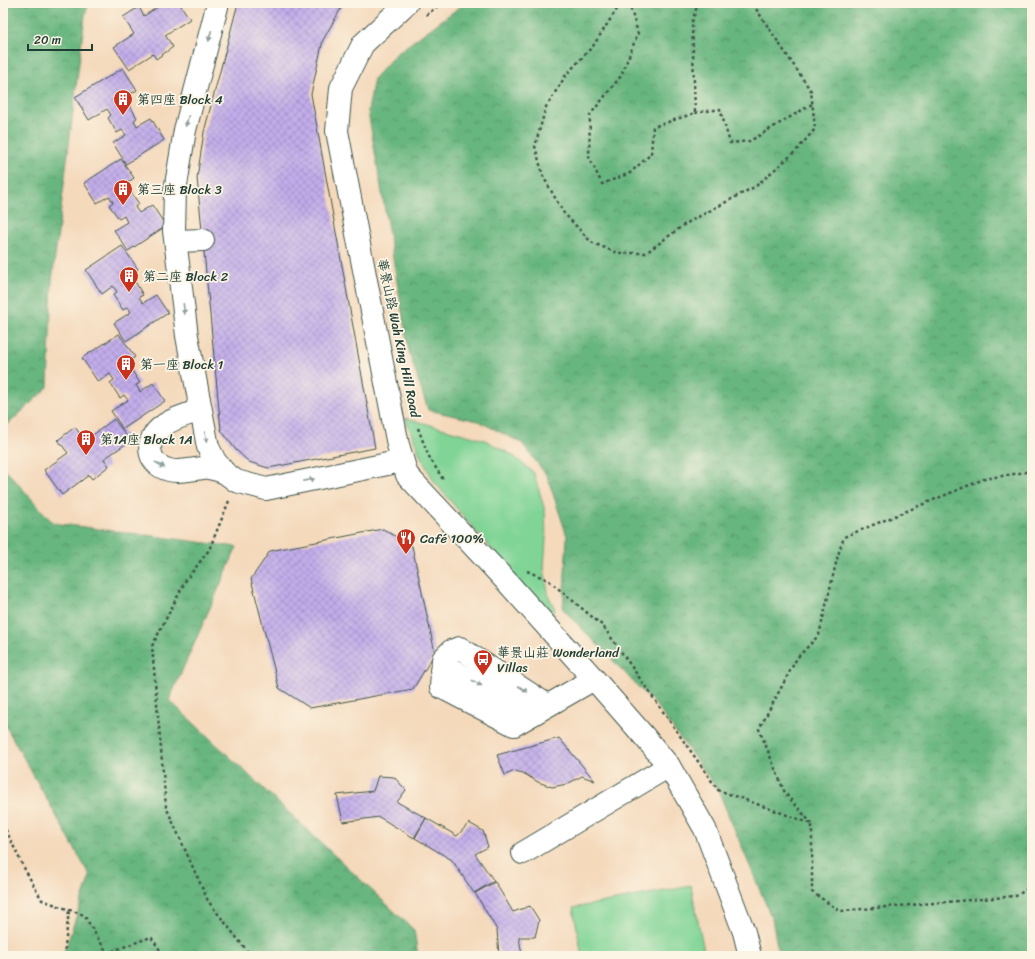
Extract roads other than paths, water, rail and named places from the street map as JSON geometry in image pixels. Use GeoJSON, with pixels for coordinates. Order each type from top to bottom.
{"type":"FeatureCollection","features":[{"type":"Feature","properties":{"kind":"street"},"geometry":{"type":"LineString","coordinates":[[218,3],[185,130],[175,191],[174,231],[187,336],[208,447],[215,461],[230,477]]}},
{"type":"Feature","properties":{"kind":"street","name":"華景山路 Wah King Hill Road"},"geometry":{"type":"LineString","coordinates":[[415,10],[364,44],[342,88],[337,131],[402,461],[407,474],[508,583],[669,766],[705,829],[744,932],[750,956]]}},
{"type":"Feature","properties":{"kind":"street"},"geometry":{"type":"LineString","coordinates":[[176,240],[203,240]]}},
{"type":"Feature","properties":{"kind":"street"},"geometry":{"type":"LineString","coordinates":[[199,400],[197,408],[194,412],[163,426],[153,436],[150,452],[155,463],[170,470],[191,470],[204,468],[266,489],[402,461]]}},
{"type":"Feature","properties":{"kind":"street"},"geometry":{"type":"LineString","coordinates":[[540,710],[451,669],[441,678],[514,725],[594,679]]}},
{"type":"Feature","properties":{"kind":"street"},"geometry":{"type":"LineString","coordinates":[[523,853],[669,766]]}},
{"type":"Feature","properties":{"kind":"place","name":"第四座 Block 4"},"geometry":{"type":"Point","coordinates":[123,116]}},
{"type":"Feature","properties":{"kind":"place","name":"第三座 Block 3"},"geometry":{"type":"Point","coordinates":[123,206]}},
{"type":"Feature","properties":{"kind":"place","name":"第二座 Block 2"},"geometry":{"type":"Point","coordinates":[129,293]}},
{"type":"Feature","properties":{"kind":"place","name":"第一座 Block 1"},"geometry":{"type":"Point","coordinates":[126,381]}},
{"type":"Feature","properties":{"kind":"place","name":"第1A座 Block 1A"},"geometry":{"type":"Point","coordinates":[86,456]}},
{"type":"Feature","properties":{"kind":"place","name":"Café 100%"},"geometry":{"type":"Point","coordinates":[406,555]}},
{"type":"Feature","properties":{"kind":"place","name":"華景山莊 Wonderland Villas"},"geometry":{"type":"Point","coordinates":[483,676]}}]}
